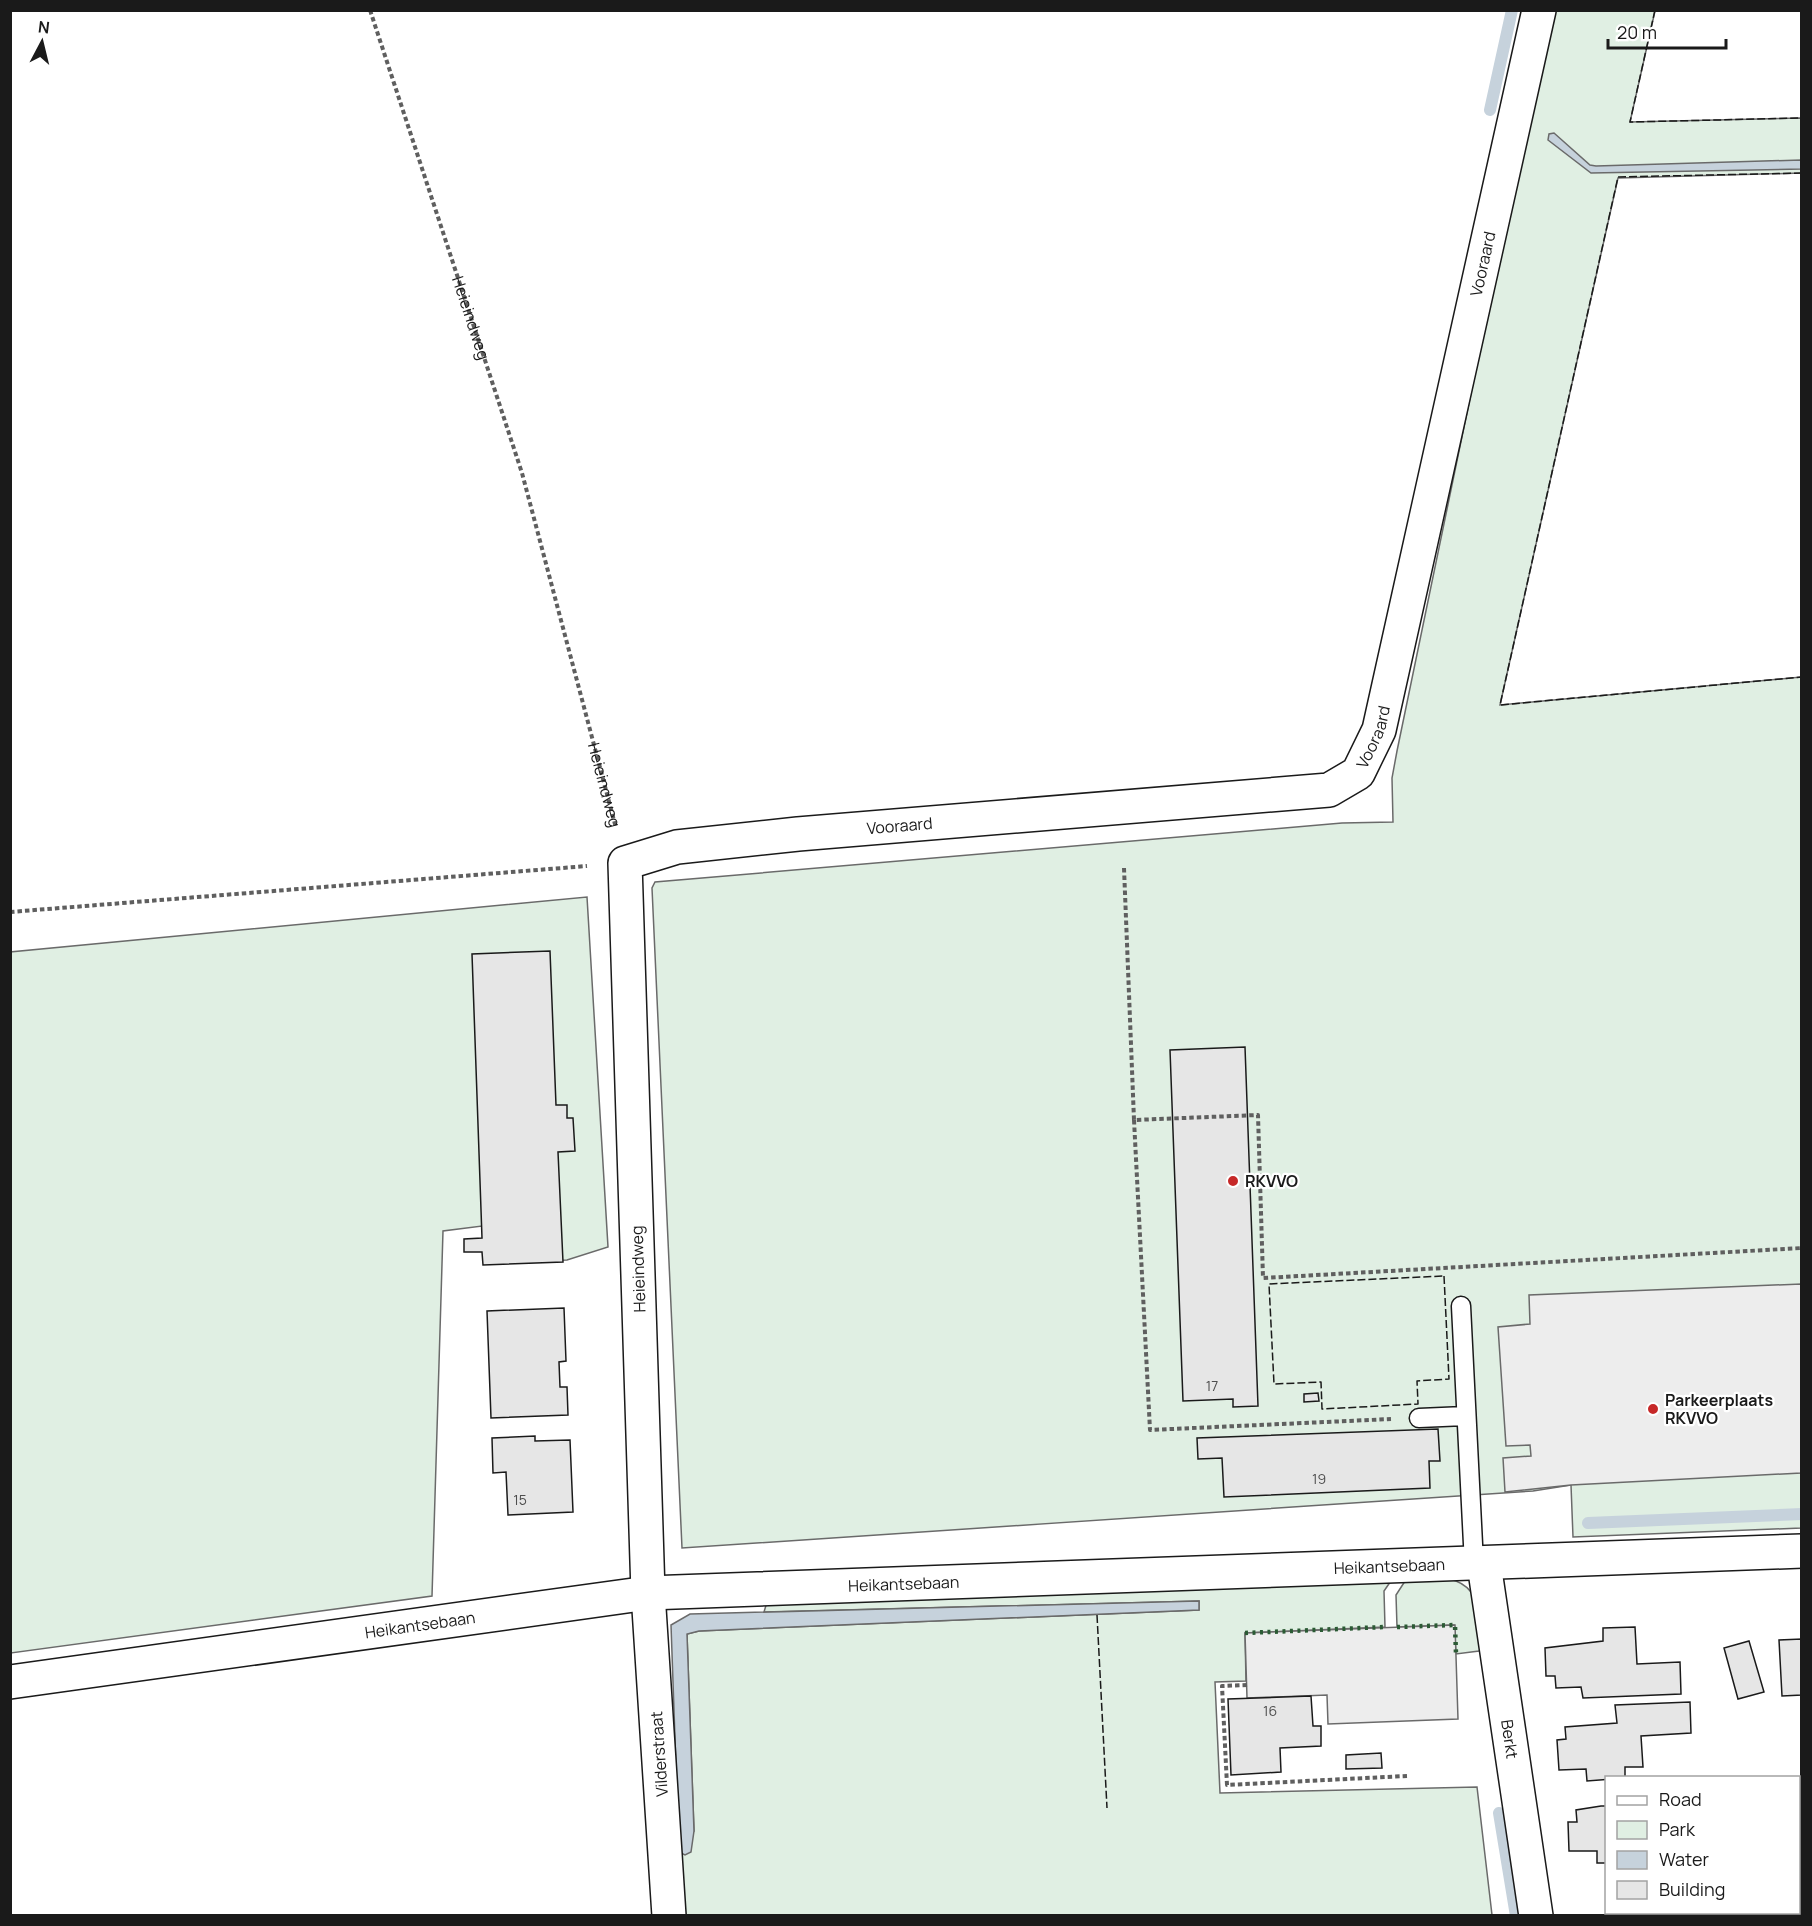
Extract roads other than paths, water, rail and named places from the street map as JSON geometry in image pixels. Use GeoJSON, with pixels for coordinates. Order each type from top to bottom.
{"type":"FeatureCollection","features":[{"type":"Feature","properties":{"kind":"street","name":"Vooraard"},"geometry":{"type":"LineString","coordinates":[[625,863],[678,847],[798,834],[1329,790],[1358,773],[1379,729],[1539,10]]}},
{"type":"Feature","properties":{"kind":"street","name":"Heieindweg"},"geometry":{"type":"LineString","coordinates":[[625,863],[648,1593]]}},
{"type":"Feature","properties":{"kind":"street","name":"Heikantsebaan"},"geometry":{"type":"LineString","coordinates":[[10,1682],[648,1593],[1802,1551]]}},
{"type":"Feature","properties":{"kind":"street","name":"Berkt"},"geometry":{"type":"LineString","coordinates":[[1479,1564],[1536,1916]]}},
{"type":"Feature","properties":{"kind":"street","name":"Vilderstraat"},"geometry":{"type":"LineString","coordinates":[[648,1593],[669,1916]]}},
{"type":"Feature","properties":{"kind":"lane"},"geometry":{"type":"LineString","coordinates":[[1461,1306],[1465,1416],[1479,1564]]}},
{"type":"Feature","properties":{"kind":"lane"},"geometry":{"type":"LineString","coordinates":[[1419,1418],[1465,1416]]}},
{"type":"Feature","properties":{"kind":"water"},"geometry":{"type":"Polygon","coordinates":[[[1554,133],[1590,165],[1596,166],[1801,160],[1801,169],[1591,173],[1548,140],[1549,134],[1554,133]]]}},
{"type":"Feature","properties":{"kind":"water"},"geometry":{"type":"Polygon","coordinates":[[[1199,1601],[1199,1610],[699,1631],[687,1634],[694,1831],[691,1852],[685,1855],[679,1852],[671,1625],[690,1614],[1199,1601]]]}},
{"type":"Feature","properties":{"kind":"waterway"},"geometry":{"type":"LineString","coordinates":[[1490,110],[1512,10]]}},
{"type":"Feature","properties":{"kind":"waterway"},"geometry":{"type":"LineString","coordinates":[[1588,1523],[1802,1514]]}},
{"type":"Feature","properties":{"kind":"waterway"},"geometry":{"type":"LineString","coordinates":[[1499,1813],[1516,1916]]}},
{"type":"Feature","properties":{"kind":"place","name":"RKVVO"},"geometry":{"type":"Point","coordinates":[1233,1181]}},
{"type":"Feature","properties":{"kind":"place","name":"Parkeerplaats RKVVO"},"geometry":{"type":"Point","coordinates":[1653,1409]}}]}
